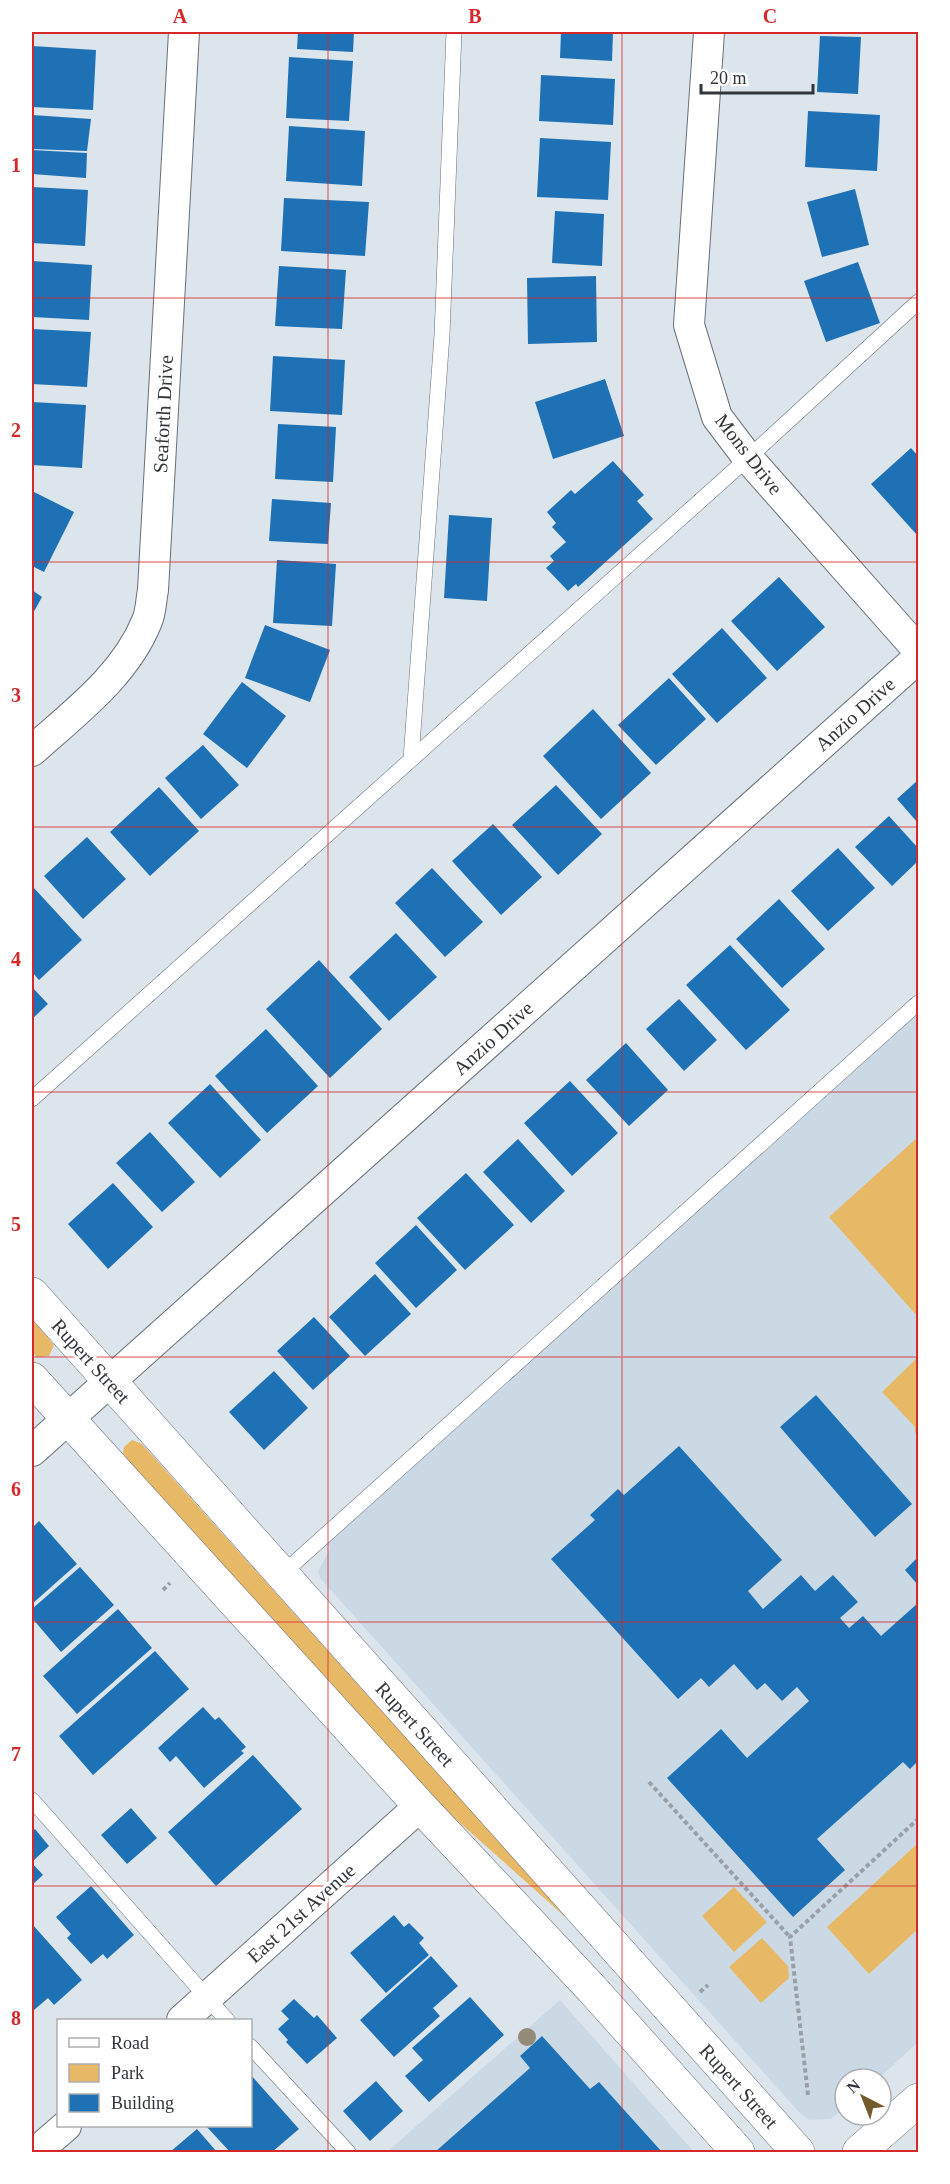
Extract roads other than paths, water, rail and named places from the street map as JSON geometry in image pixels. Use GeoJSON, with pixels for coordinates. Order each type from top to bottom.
{"type":"FeatureCollection","features":[{"type":"Feature","properties":{"kind":"street","name":"Seaforth Drive"},"geometry":{"type":"LineString","coordinates":[[32,751],[116,672],[134,647],[148,620],[153,578],[184,32]]}},
{"type":"Feature","properties":{"kind":"street","name":"Mons Drive"},"geometry":{"type":"LineString","coordinates":[[710,32],[688,326],[717,417],[748,458],[918,650]]}},
{"type":"Feature","properties":{"kind":"street","name":"Anzio Drive"},"geometry":{"type":"LineString","coordinates":[[32,1451],[918,658]]}},
{"type":"Feature","properties":{"kind":"street","name":"Rupert Street"},"geometry":{"type":"LineString","coordinates":[[32,1294],[798,2152]]}},
{"type":"Feature","properties":{"kind":"street"},"geometry":{"type":"LineString","coordinates":[[32,1379],[738,2152]]}},
{"type":"Feature","properties":{"kind":"street","name":"East 21st Avenue"},"geometry":{"type":"LineString","coordinates":[[183,2019],[420,1806]]}},
{"type":"Feature","properties":{"kind":"street"},"geometry":{"type":"LineString","coordinates":[[858,2152],[918,2100]]}},
{"type":"Feature","properties":{"kind":"street"},"geometry":{"type":"LineString","coordinates":[[36,2152],[65,2127]]}},
{"type":"Feature","properties":{"kind":"lane"},"geometry":{"type":"LineString","coordinates":[[411,759],[442,335],[454,32]]}},
{"type":"Feature","properties":{"kind":"lane"},"geometry":{"type":"LineString","coordinates":[[32,1099],[748,458],[918,302]]}},
{"type":"Feature","properties":{"kind":"lane"},"geometry":{"type":"LineString","coordinates":[[281,1575],[918,1003]]}},
{"type":"Feature","properties":{"kind":"lane"},"geometry":{"type":"LineString","coordinates":[[32,1803],[226,2019]]}},
{"type":"Feature","properties":{"kind":"lane"},"geometry":{"type":"LineString","coordinates":[[252,2048],[348,2152]]}}]}
